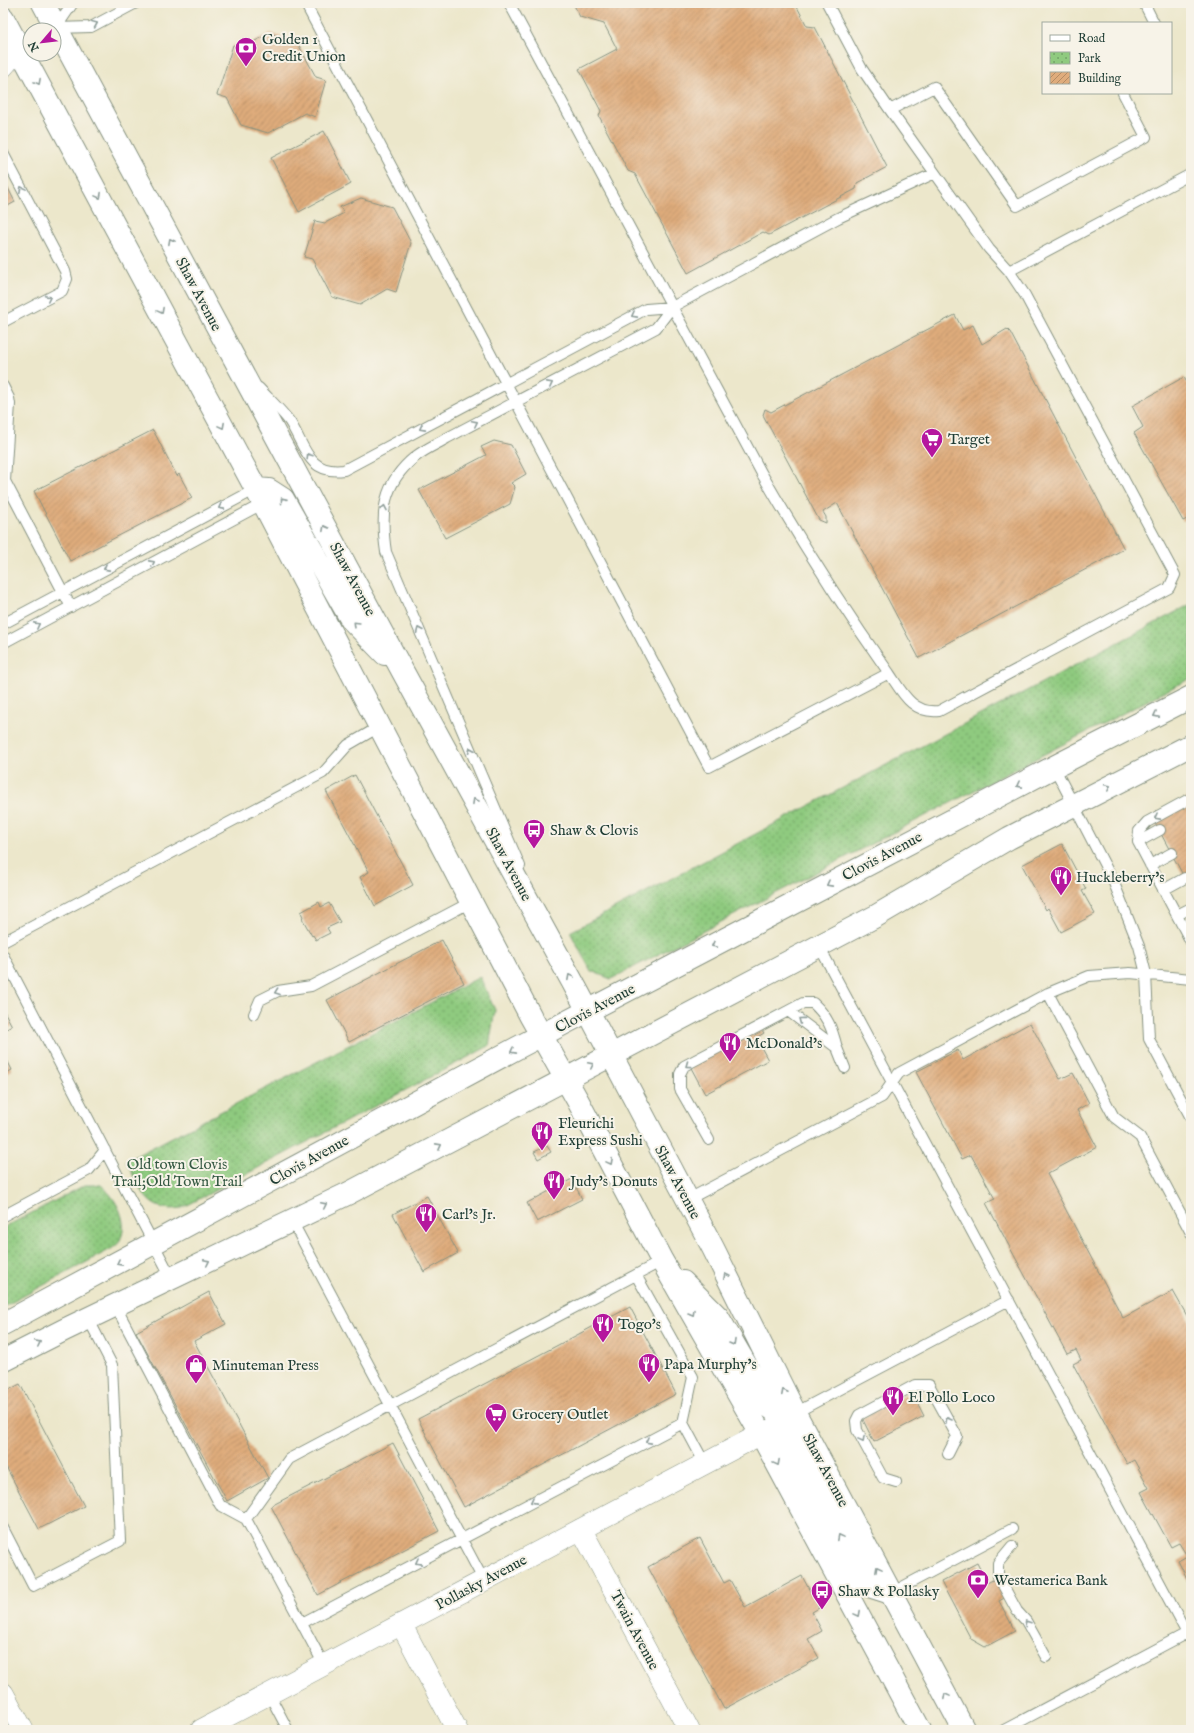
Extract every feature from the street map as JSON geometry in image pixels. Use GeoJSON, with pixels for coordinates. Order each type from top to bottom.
{"type":"FeatureCollection","features":[{"type":"Feature","properties":{"kind":"main road","name":"Shaw Avenue"},"geometry":{"type":"LineString","coordinates":[[43,3],[51,22]]}},
{"type":"Feature","properties":{"kind":"main road"},"geometry":{"type":"LineString","coordinates":[[3,18],[259,496],[471,902],[662,1261],[761,1434],[920,1730]]}},
{"type":"Feature","properties":{"kind":"main road","name":"Shaw Avenue"},"geometry":{"type":"LineString","coordinates":[[62,44],[403,672],[558,953],[687,1200],[795,1413],[964,1730]]}},
{"type":"Feature","properties":{"kind":"main road"},"geometry":{"type":"LineString","coordinates":[[259,496],[268,490],[284,499],[351,619],[403,672]]}},
{"type":"Feature","properties":{"kind":"main road","name":"Clovis Avenue"},"geometry":{"type":"LineString","coordinates":[[3,1324],[154,1245],[358,1133],[1054,767],[1191,697]]}},
{"type":"Feature","properties":{"kind":"main road"},"geometry":{"type":"LineString","coordinates":[[3,1362],[88,1318],[349,1193],[565,1078],[876,916],[1009,838],[1191,745]]}},
{"type":"Feature","properties":{"kind":"main road"},"geometry":{"type":"LineString","coordinates":[[662,1261],[718,1317],[771,1408],[779,1414],[788,1415],[795,1413]]}},
{"type":"Feature","properties":{"kind":"main road"},"geometry":{"type":"LineString","coordinates":[[3,1333],[38,1306]]}},
{"type":"Feature","properties":{"kind":"main road"},"geometry":{"type":"LineString","coordinates":[[761,1434],[775,1429],[786,1434],[866,1585],[891,1593]]}},
{"type":"Feature","properties":{"kind":"street"},"geometry":{"type":"LineString","coordinates":[[3,67],[18,46]]}},
{"type":"Feature","properties":{"kind":"street","name":"Pollasky Avenue"},"geometry":{"type":"LineString","coordinates":[[201,1730],[761,1434]]}},
{"type":"Feature","properties":{"kind":"street","name":"Twain Avenue"},"geometry":{"type":"LineString","coordinates":[[581,1529],[689,1730]]}},
{"type":"Feature","properties":{"kind":"street"},"geometry":{"type":"LineString","coordinates":[[401,1624],[457,1730]]}},
{"type":"Feature","properties":{"kind":"street"},"geometry":{"type":"LineString","coordinates":[[3,1693],[23,1730]]}},
{"type":"Feature","properties":{"kind":"lane"},"geometry":{"type":"LineString","coordinates":[[59,22],[73,3]]}},
{"type":"Feature","properties":{"kind":"lane"},"geometry":{"type":"LineString","coordinates":[[62,29],[91,27],[136,3]]}},
{"type":"Feature","properties":{"kind":"lane"},"geometry":{"type":"LineString","coordinates":[[305,3],[709,767],[889,672]]}},
{"type":"Feature","properties":{"kind":"lane"},"geometry":{"type":"LineString","coordinates":[[509,3],[751,454],[786,515],[860,632],[906,697],[916,707],[923,710],[939,710],[1169,588],[1175,575],[1025,295],[1009,271],[988,249],[862,69],[826,3]]}},
{"type":"Feature","properties":{"kind":"lane"},"geometry":{"type":"LineString","coordinates":[[1144,3],[1154,22]]}},
{"type":"Feature","properties":{"kind":"lane"},"geometry":{"type":"LineString","coordinates":[[890,110],[934,86],[1017,206],[1146,137],[1124,94]]}},
{"type":"Feature","properties":{"kind":"lane"},"geometry":{"type":"LineString","coordinates":[[3,153],[65,271],[67,279],[62,291],[3,322]]}},
{"type":"Feature","properties":{"kind":"lane"},"geometry":{"type":"LineString","coordinates":[[236,362],[289,421],[310,459],[318,467],[334,471],[344,470],[646,309],[672,307],[838,218],[935,173]]}},
{"type":"Feature","properties":{"kind":"lane"},"geometry":{"type":"LineString","coordinates":[[1009,271],[1191,174]]}},
{"type":"Feature","properties":{"kind":"lane"},"geometry":{"type":"LineString","coordinates":[[558,953],[386,552],[383,530],[384,511],[389,490],[396,476],[416,456],[447,438],[656,328],[672,307]]}},
{"type":"Feature","properties":{"kind":"lane"},"geometry":{"type":"LineString","coordinates":[[3,386],[9,398],[10,404],[5,481],[70,607]]}},
{"type":"Feature","properties":{"kind":"lane"},"geometry":{"type":"LineString","coordinates":[[3,624],[62,592],[259,496]]}},
{"type":"Feature","properties":{"kind":"lane"},"geometry":{"type":"LineString","coordinates":[[3,643],[70,607],[259,496]]}},
{"type":"Feature","properties":{"kind":"lane"},"geometry":{"type":"LineString","coordinates":[[3,942],[324,773],[348,745],[379,727]]}},
{"type":"Feature","properties":{"kind":"lane"},"geometry":{"type":"LineString","coordinates":[[1054,767],[1114,883],[1139,946],[1146,974],[1149,1039],[1191,1118]]}},
{"type":"Feature","properties":{"kind":"lane"},"geometry":{"type":"LineString","coordinates":[[1190,939],[1138,842],[1139,831],[1147,822],[1191,798]]}},
{"type":"Feature","properties":{"kind":"lane"},"geometry":{"type":"LineString","coordinates":[[1138,842],[1160,830]]}},
{"type":"Feature","properties":{"kind":"lane"},"geometry":{"type":"LineString","coordinates":[[1150,865],[1172,853]]}},
{"type":"Feature","properties":{"kind":"lane"},"geometry":{"type":"LineString","coordinates":[[1163,890],[1185,878]]}},
{"type":"Feature","properties":{"kind":"lane"},"geometry":{"type":"LineString","coordinates":[[254,1014],[260,1000],[278,991],[311,986],[471,902]]}},
{"type":"Feature","properties":{"kind":"lane"},"geometry":{"type":"LineString","coordinates":[[1177,915],[1191,908]]}},
{"type":"Feature","properties":{"kind":"lane"},"geometry":{"type":"LineString","coordinates":[[819,946],[1189,1637],[1004,1730]]}},
{"type":"Feature","properties":{"kind":"lane"},"geometry":{"type":"LineString","coordinates":[[3,955],[172,1279]]}},
{"type":"Feature","properties":{"kind":"lane"},"geometry":{"type":"LineString","coordinates":[[687,1200],[882,1097],[899,1072],[1048,993],[1089,976],[1120,973],[1146,974],[1191,980]]}},
{"type":"Feature","properties":{"kind":"lane"},"geometry":{"type":"LineString","coordinates":[[1048,993],[1114,1117],[1140,1137],[1191,1233]]}},
{"type":"Feature","properties":{"kind":"lane"},"geometry":{"type":"LineString","coordinates":[[709,1140],[680,1089],[680,1074],[684,1066],[802,1003],[813,1003],[823,1012],[831,1027],[845,1068]]}},
{"type":"Feature","properties":{"kind":"lane"},"geometry":{"type":"LineString","coordinates":[[788,1011],[837,1048]]}},
{"type":"Feature","properties":{"kind":"lane"},"geometry":{"type":"LineString","coordinates":[[3,1216],[89,1170],[105,1150]]}},
{"type":"Feature","properties":{"kind":"lane"},"geometry":{"type":"LineString","coordinates":[[292,1220],[484,1581]]}},
{"type":"Feature","properties":{"kind":"lane"},"geometry":{"type":"LineString","coordinates":[[246,1520],[289,1459],[662,1261]]}},
{"type":"Feature","properties":{"kind":"lane"},"geometry":{"type":"LineString","coordinates":[[636,1275],[693,1377],[683,1423],[705,1464]]}},
{"type":"Feature","properties":{"kind":"lane"},"geometry":{"type":"LineString","coordinates":[[795,1413],[1009,1300]]}},
{"type":"Feature","properties":{"kind":"lane"},"geometry":{"type":"LineString","coordinates":[[115,1305],[220,1505],[246,1520],[324,1665]]}},
{"type":"Feature","properties":{"kind":"lane"},"geometry":{"type":"LineString","coordinates":[[3,1528],[33,1586],[120,1541],[112,1365],[88,1318]]}},
{"type":"Feature","properties":{"kind":"lane"},"geometry":{"type":"LineString","coordinates":[[896,1482],[883,1478],[857,1430],[856,1421],[859,1415],[914,1384],[929,1385],[957,1436],[948,1454]]}},
{"type":"Feature","properties":{"kind":"lane"},"geometry":{"type":"LineString","coordinates":[[302,1623],[683,1423]]}},
{"type":"Feature","properties":{"kind":"lane"},"geometry":{"type":"LineString","coordinates":[[891,1593],[1012,1529]]}},
{"type":"Feature","properties":{"kind":"lane"},"geometry":{"type":"LineString","coordinates":[[1012,1546],[998,1563],[998,1576],[1017,1611],[1026,1621],[1046,1657]]}},
{"type":"Feature","properties":{"kind":"lane"},"geometry":{"type":"LineString","coordinates":[[269,1694],[288,1730]]}},
{"type":"Feature","properties":{"kind":"green space"},"geometry":{"type":"Polygon","coordinates":[[[1191,604],[1191,678],[611,979],[591,971],[570,932],[1191,604]]]}},
{"type":"Feature","properties":{"kind":"green space","name":"Old town Clovis Trail;Old Town Trail"},"geometry":{"type":"Polygon","coordinates":[[[480,977],[495,1010],[489,1046],[182,1208],[170,1209],[160,1207],[152,1203],[146,1197],[126,1161],[480,977]]]}},
{"type":"Feature","properties":{"kind":"green space","name":"Old town Clovis Trail;Old Town Trail"},"geometry":{"type":"Polygon","coordinates":[[[85,1185],[101,1185],[116,1203],[120,1210],[123,1225],[123,1233],[119,1243],[111,1249],[3,1307],[3,1228],[85,1185]]]}},
{"type":"Feature","properties":{"kind":"building"},"geometry":{"type":"Polygon","coordinates":[[[573,3],[795,3],[807,26],[815,27],[887,167],[857,183],[856,189],[769,235],[763,232],[688,273],[635,174],[628,171],[599,116],[601,111],[579,69],[617,49],[604,24],[580,17],[573,3]]]}},
{"type":"Feature","properties":{"kind":"building"},"geometry":{"type":"Polygon","coordinates":[[[270,33],[297,42],[316,77],[326,80],[315,117],[305,113],[268,133],[241,125],[227,98],[217,95],[233,45],[242,48],[270,33]]]}},
{"type":"Feature","properties":{"kind":"building"},"geometry":{"type":"Polygon","coordinates":[[[324,131],[351,184],[299,212],[271,158],[324,131]]]}},
{"type":"Feature","properties":{"kind":"building"},"geometry":{"type":"Polygon","coordinates":[[[3,178],[15,202],[4,208],[3,205],[3,178]]]}},
{"type":"Feature","properties":{"kind":"building"},"geometry":{"type":"Polygon","coordinates":[[[361,198],[392,207],[411,243],[396,292],[387,289],[360,305],[332,297],[312,259],[304,257],[315,221],[325,223],[344,213],[340,207],[361,198]]]}},
{"type":"Feature","properties":{"kind":"building","name":"Target"},"geometry":{"type":"Polygon","coordinates":[[[955,315],[963,330],[973,325],[982,344],[1007,329],[1010,332],[1124,549],[919,658],[837,503],[823,512],[826,517],[826,523],[819,520],[763,415],[765,409],[771,412],[955,315]]]}},
{"type":"Feature","properties":{"kind":"building"},"geometry":{"type":"Polygon","coordinates":[[[1184,377],[1187,383],[1191,380],[1191,517],[1183,521],[1134,433],[1143,427],[1132,406],[1184,377]]]}},
{"type":"Feature","properties":{"kind":"building"},"geometry":{"type":"Polygon","coordinates":[[[153,430],[177,476],[179,474],[192,498],[70,561],[34,491],[153,430]]]}},
{"type":"Feature","properties":{"kind":"building"},"geometry":{"type":"Polygon","coordinates":[[[494,441],[511,445],[526,474],[511,483],[515,487],[510,504],[445,538],[419,490],[486,455],[481,447],[494,441]]]}},
{"type":"Feature","properties":{"kind":"building"},"geometry":{"type":"Polygon","coordinates":[[[355,775],[413,885],[375,906],[360,877],[369,872],[326,791],[355,775]]]}},
{"type":"Feature","properties":{"kind":"building"},"geometry":{"type":"Polygon","coordinates":[[[1191,796],[1191,890],[1152,817],[1191,796]]]}},
{"type":"Feature","properties":{"kind":"building"},"geometry":{"type":"Polygon","coordinates":[[[1062,844],[1086,889],[1082,891],[1095,914],[1061,932],[1048,908],[1046,910],[1022,865],[1062,844]]]}},
{"type":"Feature","properties":{"kind":"building"},"geometry":{"type":"Polygon","coordinates":[[[319,902],[321,907],[329,903],[340,922],[327,928],[330,933],[316,940],[313,935],[312,936],[302,918],[301,912],[319,902]]]}},
{"type":"Feature","properties":{"kind":"building"},"geometry":{"type":"Polygon","coordinates":[[[442,940],[464,983],[349,1042],[327,1000],[442,940]]]}},
{"type":"Feature","properties":{"kind":"building"},"geometry":{"type":"Polygon","coordinates":[[[3,1009],[12,1026],[3,1031],[3,1009]]]}},
{"type":"Feature","properties":{"kind":"building"},"geometry":{"type":"Polygon","coordinates":[[[1030,1023],[1060,1079],[1073,1073],[1089,1103],[1077,1110],[1097,1147],[1047,1174],[1123,1318],[1173,1291],[1191,1323],[1191,1586],[1178,1561],[1187,1556],[1179,1543],[1171,1547],[1141,1492],[1149,1488],[1134,1460],[1127,1464],[1073,1364],[1081,1360],[1076,1350],[1067,1354],[986,1203],[995,1199],[971,1155],[962,1159],[916,1072],[958,1050],[963,1060],[1030,1023]]]}},
{"type":"Feature","properties":{"kind":"building"},"geometry":{"type":"Polygon","coordinates":[[[760,1027],[764,1033],[756,1038],[768,1060],[705,1094],[689,1064],[760,1027]]]}},
{"type":"Feature","properties":{"kind":"building"},"geometry":{"type":"Polygon","coordinates":[[[3,1052],[12,1070],[3,1075],[3,1052]]]}},
{"type":"Feature","properties":{"kind":"building"},"geometry":{"type":"Polygon","coordinates":[[[547,1146],[551,1152],[538,1159],[534,1152],[547,1146]]]}},
{"type":"Feature","properties":{"kind":"building","name":"Judy's Donuts"},"geometry":{"type":"Polygon","coordinates":[[[572,1179],[582,1199],[537,1222],[527,1203],[572,1179]]]}},
{"type":"Feature","properties":{"kind":"building","name":"Carl's Jr."},"geometry":{"type":"Polygon","coordinates":[[[427,1196],[458,1253],[424,1272],[393,1214],[427,1196]]]}},
{"type":"Feature","properties":{"kind":"building"},"geometry":{"type":"Polygon","coordinates":[[[209,1292],[226,1324],[194,1341],[268,1478],[227,1501],[136,1332],[209,1292]]]}},
{"type":"Feature","properties":{"kind":"building"},"geometry":{"type":"Polygon","coordinates":[[[630,1307],[676,1394],[464,1507],[418,1419],[630,1307]]]}},
{"type":"Feature","properties":{"kind":"building"},"geometry":{"type":"Polygon","coordinates":[[[20,1384],[84,1506],[39,1529],[3,1461],[3,1393],[20,1384]]]}},
{"type":"Feature","properties":{"kind":"building"},"geometry":{"type":"Polygon","coordinates":[[[912,1392],[924,1416],[874,1442],[862,1418],[912,1392]]]}},
{"type":"Feature","properties":{"kind":"building"},"geometry":{"type":"Polygon","coordinates":[[[393,1443],[439,1531],[318,1595],[271,1506],[393,1443]]]}},
{"type":"Feature","properties":{"kind":"building"},"geometry":{"type":"Polygon","coordinates":[[[700,1538],[724,1583],[730,1580],[745,1607],[802,1576],[819,1608],[812,1612],[822,1631],[808,1639],[819,1658],[724,1709],[648,1567],[700,1538]]]}},
{"type":"Feature","properties":{"kind":"building"},"geometry":{"type":"Polygon","coordinates":[[[977,1563],[987,1583],[1004,1574],[1013,1593],[999,1601],[1015,1631],[985,1647],[971,1639],[941,1582],[977,1563]]]}},
{"type":"Feature","properties":{"kind":"place","name":"Golden 1 Credit Union"},"geometry":{"type":"Point","coordinates":[246,68]}},
{"type":"Feature","properties":{"kind":"place","name":"Target"},"geometry":{"type":"Point","coordinates":[932,458]}},
{"type":"Feature","properties":{"kind":"place","name":"Shaw & Clovis"},"geometry":{"type":"Point","coordinates":[534,850]}},
{"type":"Feature","properties":{"kind":"place","name":"Huckleberry's"},"geometry":{"type":"Point","coordinates":[1061,896]}},
{"type":"Feature","properties":{"kind":"place","name":"McDonald's"},"geometry":{"type":"Point","coordinates":[730,1062]}},
{"type":"Feature","properties":{"kind":"place","name":"Fleurichi Express Sushi"},"geometry":{"type":"Point","coordinates":[542,1152]}},
{"type":"Feature","properties":{"kind":"place","name":"Judy's Donuts"},"geometry":{"type":"Point","coordinates":[554,1200]}},
{"type":"Feature","properties":{"kind":"place","name":"Carl's Jr."},"geometry":{"type":"Point","coordinates":[426,1234]}},
{"type":"Feature","properties":{"kind":"place","name":"Togo's"},"geometry":{"type":"Point","coordinates":[603,1344]}},
{"type":"Feature","properties":{"kind":"place","name":"Minuteman Press"},"geometry":{"type":"Point","coordinates":[196,1384]}},
{"type":"Feature","properties":{"kind":"place","name":"Papa Murphy's"},"geometry":{"type":"Point","coordinates":[649,1384]}},
{"type":"Feature","properties":{"kind":"place","name":"El Pollo Loco"},"geometry":{"type":"Point","coordinates":[893,1416]}},
{"type":"Feature","properties":{"kind":"place","name":"Grocery Outlet"},"geometry":{"type":"Point","coordinates":[496,1434]}},
{"type":"Feature","properties":{"kind":"place","name":"Westamerica Bank"},"geometry":{"type":"Point","coordinates":[978,1600]}},
{"type":"Feature","properties":{"kind":"place","name":"Shaw & Pollasky"},"geometry":{"type":"Point","coordinates":[822,1610]}}]}
